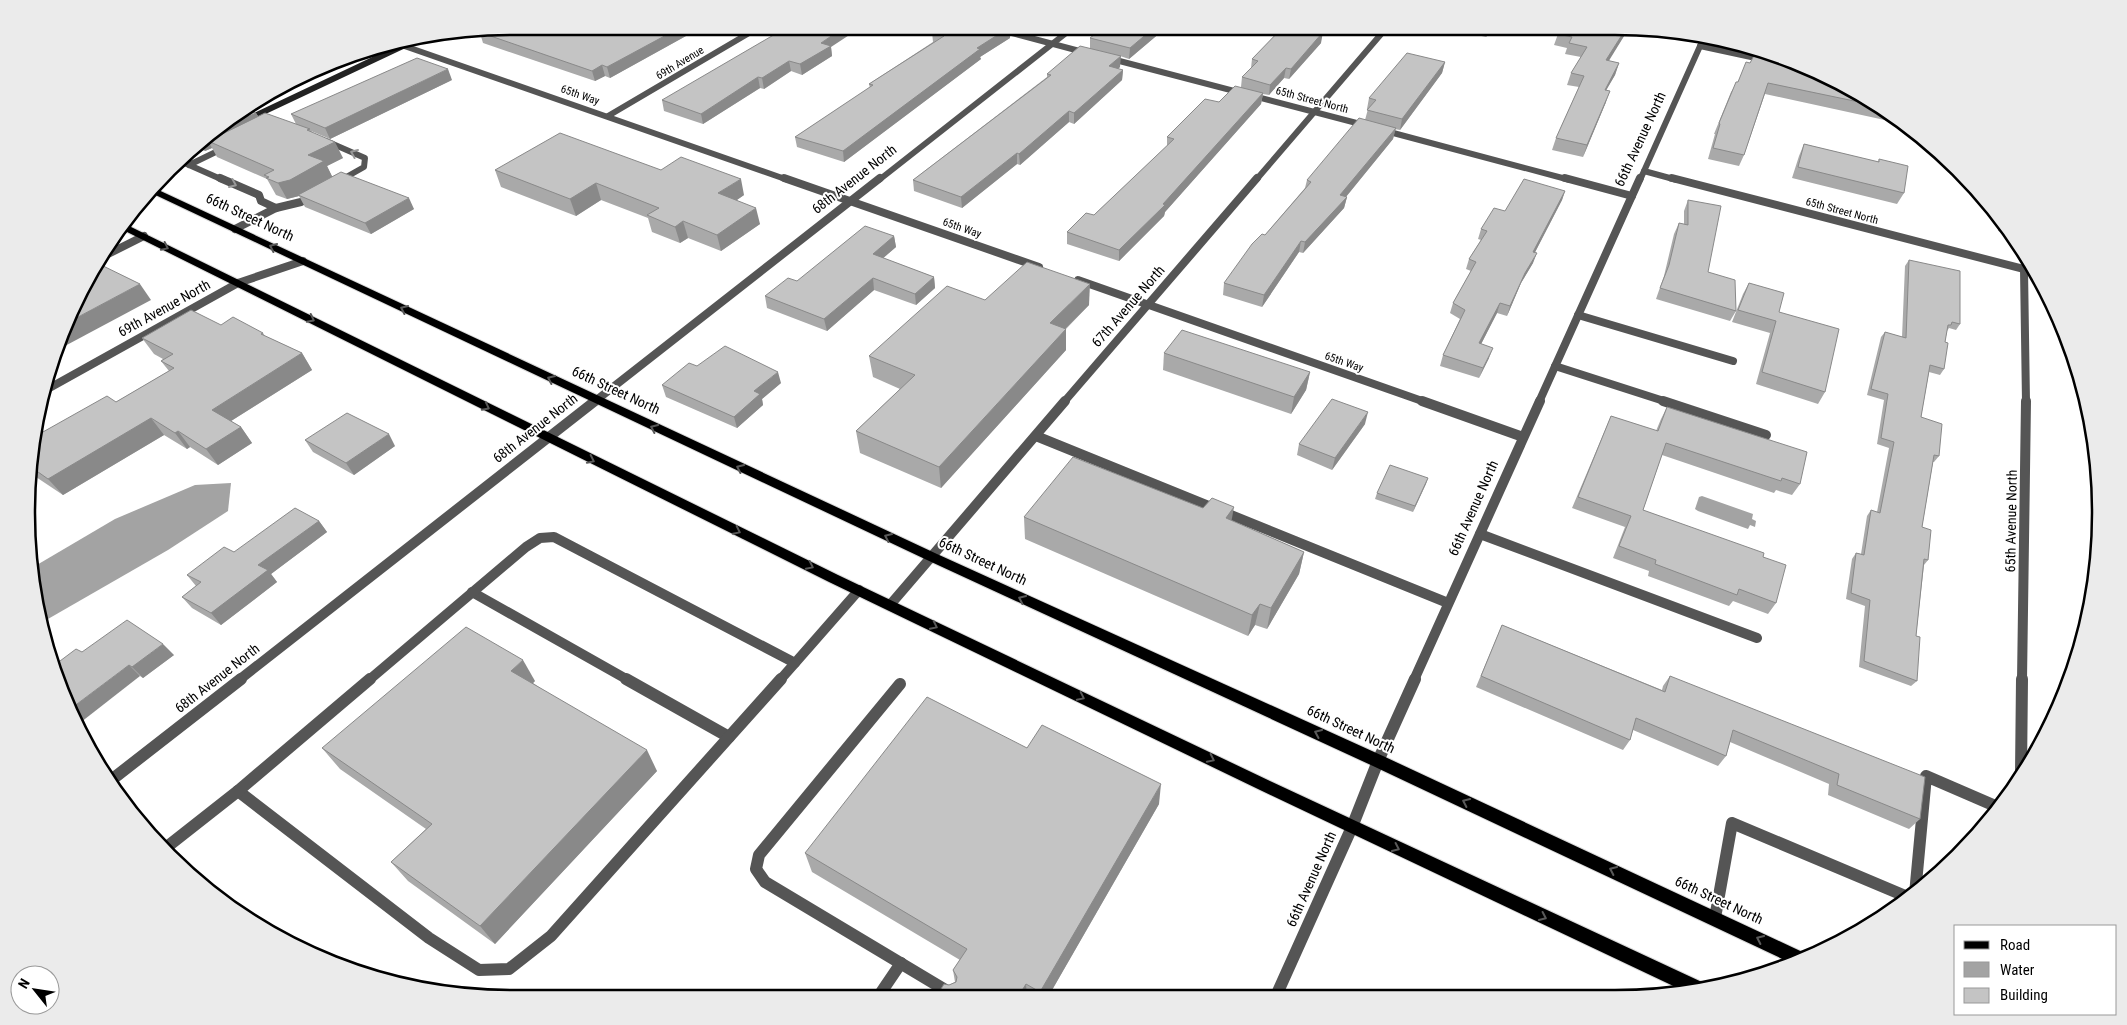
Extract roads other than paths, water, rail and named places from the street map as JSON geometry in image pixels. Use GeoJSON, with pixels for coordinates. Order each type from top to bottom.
{"type":"FeatureCollection","features":[{"type":"Feature","properties":{"kind":"main road","name":"66th Street North"},"geometry":{"type":"LineString","coordinates":[[158,193],[595,400],[932,557],[1378,760],[1794,955]]}},
{"type":"Feature","properties":{"kind":"main road"},"geometry":{"type":"LineString","coordinates":[[129,229],[548,438],[859,590],[1352,827],[1688,984]]}},
{"type":"Feature","properties":{"kind":"street","name":"69th Avenue"},"geometry":{"type":"LineString","coordinates":[[608,116],[746,35]]}},
{"type":"Feature","properties":{"kind":"street","name":"65th Street North"},"geometry":{"type":"LineString","coordinates":[[1020,35],[1632,196]]}},
{"type":"Feature","properties":{"kind":"street","name":"68th Avenue North"},"geometry":{"type":"LineString","coordinates":[[115,777],[1064,35]]}},
{"type":"Feature","properties":{"kind":"street","name":"67th Avenue North"},"geometry":{"type":"LineString","coordinates":[[890,605],[1380,35]]}},
{"type":"Feature","properties":{"kind":"street","name":"66th Avenue North"},"geometry":{"type":"LineString","coordinates":[[1279,990],[1352,827],[1378,760],[1448,603],[1701,43]]}},
{"type":"Feature","properties":{"kind":"street"},"geometry":{"type":"LineString","coordinates":[[1700,46],[1774,62]]}},
{"type":"Feature","properties":{"kind":"street","name":"65th Way"},"geometry":{"type":"LineString","coordinates":[[406,47],[1046,269]]}},
{"type":"Feature","properties":{"kind":"street"},"geometry":{"type":"LineString","coordinates":[[241,122],[254,113],[395,50]]}},
{"type":"Feature","properties":{"kind":"street"},"geometry":{"type":"LineString","coordinates":[[254,113],[270,120]]}},
{"type":"Feature","properties":{"kind":"street"},"geometry":{"type":"LineString","coordinates":[[319,139],[365,158],[364,167],[332,184]]}},
{"type":"Feature","properties":{"kind":"street"},"geometry":{"type":"LineString","coordinates":[[188,164],[232,143]]}},
{"type":"Feature","properties":{"kind":"street"},"geometry":{"type":"LineString","coordinates":[[188,164],[259,195],[262,201],[276,208]]}},
{"type":"Feature","properties":{"kind":"street","name":"65th Street North"},"geometry":{"type":"LineString","coordinates":[[1644,171],[2024,269]]}},
{"type":"Feature","properties":{"kind":"street"},"geometry":{"type":"LineString","coordinates":[[235,229],[276,208],[300,202],[316,193]]}},
{"type":"Feature","properties":{"kind":"street"},"geometry":{"type":"LineString","coordinates":[[112,252],[144,236]]}},
{"type":"Feature","properties":{"kind":"street","name":"69th Avenue North"},"geometry":{"type":"LineString","coordinates":[[52,386],[238,283],[303,261]]}},
{"type":"Feature","properties":{"kind":"street","name":"65th Avenue North"},"geometry":{"type":"LineString","coordinates":[[2021,763],[2026,428],[2024,269]]}},
{"type":"Feature","properties":{"kind":"street","name":"65th Way"},"geometry":{"type":"LineString","coordinates":[[1065,276],[1523,437]]}},
{"type":"Feature","properties":{"kind":"street"},"geometry":{"type":"LineString","coordinates":[[1578,315],[1733,361]]}},
{"type":"Feature","properties":{"kind":"street"},"geometry":{"type":"LineString","coordinates":[[1555,366],[1766,435]]}},
{"type":"Feature","properties":{"kind":"street"},"geometry":{"type":"LineString","coordinates":[[1036,436],[1448,603]]}},
{"type":"Feature","properties":{"kind":"street"},"geometry":{"type":"LineString","coordinates":[[1480,534],[1757,638]]}},
{"type":"Feature","properties":{"kind":"street"},"geometry":{"type":"LineString","coordinates":[[170,845],[238,791],[532,541],[544,536],[554,537],[795,663]]}},
{"type":"Feature","properties":{"kind":"street"},"geometry":{"type":"LineString","coordinates":[[238,791],[429,938],[479,970],[509,969],[551,936],[859,590]]}},
{"type":"Feature","properties":{"kind":"street"},"geometry":{"type":"LineString","coordinates":[[472,592],[729,737]]}},
{"type":"Feature","properties":{"kind":"street"},"geometry":{"type":"LineString","coordinates":[[900,684],[759,855],[756,869],[765,882],[945,990]]}},
{"type":"Feature","properties":{"kind":"street"},"geometry":{"type":"LineString","coordinates":[[1916,882],[1926,776],[1992,804]]}},
{"type":"Feature","properties":{"kind":"street"},"geometry":{"type":"LineString","coordinates":[[1715,918],[1732,823],[1901,894]]}},
{"type":"Feature","properties":{"kind":"street"},"geometry":{"type":"LineString","coordinates":[[883,990],[901,963]]}},
{"type":"Feature","properties":{"kind":"water"},"geometry":{"type":"Polygon","coordinates":[[[231,483],[228,511],[168,550],[47,619],[38,564],[115,519],[195,485],[231,483]]]}},
{"type":"Feature","properties":{"kind":"water"},"geometry":{"type":"Polygon","coordinates":[[[1702,496],[1753,514],[1752,519],[1756,521],[1755,527],[1750,525],[1748,529],[1698,511],[1695,509],[1699,497],[1702,496]]]}}]}
